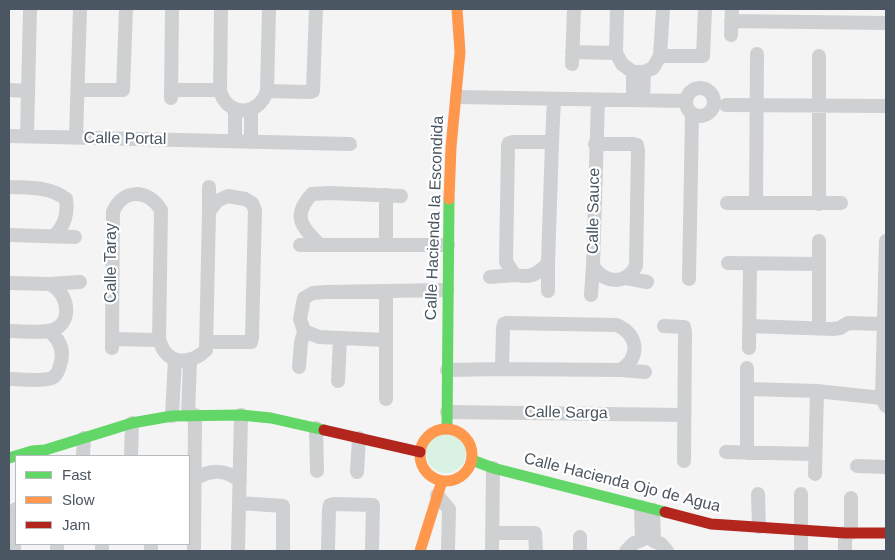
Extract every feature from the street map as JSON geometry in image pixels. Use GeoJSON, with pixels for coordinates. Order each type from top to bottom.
{"type":"FeatureCollection","features":[{"type":"Feature","properties":{"kind":"street"},"geometry":{"type":"LineString","coordinates":[[27,136],[30,9]]}},
{"type":"Feature","properties":{"kind":"street"},"geometry":{"type":"LineString","coordinates":[[76,138],[80,9]]}},
{"type":"Feature","properties":{"kind":"street"},"geometry":{"type":"LineString","coordinates":[[78,90],[123,90],[126,9]]}},
{"type":"Feature","properties":{"kind":"street"},"geometry":{"type":"LineString","coordinates":[[172,9],[171,94],[220,90]]}},
{"type":"Feature","properties":{"kind":"street"},"geometry":{"type":"LineString","coordinates":[[220,9],[221,97],[226,104],[244,110],[259,105],[264,100],[267,91],[268,9]]}},
{"type":"Feature","properties":{"kind":"street"},"geometry":{"type":"LineString","coordinates":[[267,91],[310,92],[313,90],[316,9]]}},
{"type":"Feature","properties":{"kind":"street","name":"Calle Hacienda la Escondida"},"geometry":{"type":"LineString","coordinates":[[447,428],[447,290],[451,146],[460,52],[457,9]]}},
{"type":"Feature","properties":{"kind":"street"},"geometry":{"type":"LineString","coordinates":[[574,9],[572,58],[616,53]]}},
{"type":"Feature","properties":{"kind":"street"},"geometry":{"type":"LineString","coordinates":[[617,9],[616,53],[622,64],[638,72],[653,68],[660,56],[662,9]]}},
{"type":"Feature","properties":{"kind":"street"},"geometry":{"type":"LineString","coordinates":[[660,56],[703,56],[705,9]]}},
{"type":"Feature","properties":{"kind":"street"},"geometry":{"type":"LineString","coordinates":[[731,21],[886,23]]}},
{"type":"Feature","properties":{"kind":"street"},"geometry":{"type":"LineString","coordinates":[[756,203],[757,54]]}},
{"type":"Feature","properties":{"kind":"street"},"geometry":{"type":"LineString","coordinates":[[819,56],[819,204]]}},
{"type":"Feature","properties":{"kind":"street"},"geometry":{"type":"LineString","coordinates":[[638,72],[638,99]]}},
{"type":"Feature","properties":{"kind":"street"},"geometry":{"type":"LineString","coordinates":[[698,88],[708,90],[714,97],[714,107],[707,115],[697,116],[692,114],[688,110],[686,101],[690,92],[698,88]]}},
{"type":"Feature","properties":{"kind":"street"},"geometry":{"type":"LineString","coordinates":[[9,90],[28,91]]}},
{"type":"Feature","properties":{"kind":"street"},"geometry":{"type":"LineString","coordinates":[[457,97],[686,101]]}},
{"type":"Feature","properties":{"kind":"street"},"geometry":{"type":"LineString","coordinates":[[548,291],[554,99]]}},
{"type":"Feature","properties":{"kind":"street","name":"Calle Sauce"},"geometry":{"type":"LineString","coordinates":[[598,100],[593,266],[598,274],[605,278],[616,280],[626,278],[647,282]]}},
{"type":"Feature","properties":{"kind":"street"},"geometry":{"type":"LineString","coordinates":[[726,105],[886,106]]}},
{"type":"Feature","properties":{"kind":"street"},"geometry":{"type":"LineString","coordinates":[[242,142],[244,110]]}},
{"type":"Feature","properties":{"kind":"street"},"geometry":{"type":"LineString","coordinates":[[688,279],[692,114]]}},
{"type":"Feature","properties":{"kind":"street","name":"Calle Portal"},"geometry":{"type":"LineString","coordinates":[[9,136],[350,144]]}},
{"type":"Feature","properties":{"kind":"street"},"geometry":{"type":"LineString","coordinates":[[520,276],[506,262],[509,143],[552,142]]}},
{"type":"Feature","properties":{"kind":"street"},"geometry":{"type":"LineString","coordinates":[[596,144],[637,145],[636,266],[626,278]]}},
{"type":"Feature","properties":{"kind":"street"},"geometry":{"type":"LineString","coordinates":[[9,187],[43,189],[58,192],[66,198],[66,219],[61,230],[54,236]]}},
{"type":"Feature","properties":{"kind":"street"},"geometry":{"type":"LineString","coordinates":[[159,340],[165,352],[182,360],[199,357],[206,350],[209,187]]}},
{"type":"Feature","properties":{"kind":"street","name":"Calle Taray"},"geometry":{"type":"LineString","coordinates":[[136,194],[150,197],[161,210],[159,340],[112,344],[112,212],[121,199],[136,194]]}},
{"type":"Feature","properties":{"kind":"street"},"geometry":{"type":"LineString","coordinates":[[319,244],[304,228],[301,216],[303,204],[312,194],[401,196]]}},
{"type":"Feature","properties":{"kind":"street"},"geometry":{"type":"LineString","coordinates":[[386,195],[386,244]]}},
{"type":"Feature","properties":{"kind":"street"},"geometry":{"type":"LineString","coordinates":[[206,342],[251,342],[255,210],[252,203],[228,196],[217,201],[209,212]]}},
{"type":"Feature","properties":{"kind":"street"},"geometry":{"type":"LineString","coordinates":[[727,203],[841,203]]}},
{"type":"Feature","properties":{"kind":"street"},"geometry":{"type":"LineString","coordinates":[[9,235],[75,237]]}},
{"type":"Feature","properties":{"kind":"street"},"geometry":{"type":"LineString","coordinates":[[747,389],[816,391],[884,402],[886,241]]}},
{"type":"Feature","properties":{"kind":"street"},"geometry":{"type":"LineString","coordinates":[[819,242],[819,328]]}},
{"type":"Feature","properties":{"kind":"street"},"geometry":{"type":"LineString","coordinates":[[300,245],[448,245]]}},
{"type":"Feature","properties":{"kind":"street"},"geometry":{"type":"LineString","coordinates":[[490,277],[535,275],[548,263]]}},
{"type":"Feature","properties":{"kind":"street"},"geometry":{"type":"LineString","coordinates":[[728,264],[819,264]]}},
{"type":"Feature","properties":{"kind":"street"},"geometry":{"type":"LineString","coordinates":[[750,264],[750,348]]}},
{"type":"Feature","properties":{"kind":"street"},"geometry":{"type":"LineString","coordinates":[[591,295],[593,266]]}},
{"type":"Feature","properties":{"kind":"street"},"geometry":{"type":"LineString","coordinates":[[9,283],[50,284],[80,282]]}},
{"type":"Feature","properties":{"kind":"street"},"geometry":{"type":"LineString","coordinates":[[9,331],[49,331],[60,324],[64,318],[67,304],[61,292],[50,284]]}},
{"type":"Feature","properties":{"kind":"street"},"geometry":{"type":"LineString","coordinates":[[298,367],[304,331],[300,319],[301,308],[304,298],[312,293],[447,290]]}},
{"type":"Feature","properties":{"kind":"street"},"geometry":{"type":"LineString","coordinates":[[386,291],[386,399]]}},
{"type":"Feature","properties":{"kind":"street"},"geometry":{"type":"LineString","coordinates":[[750,326],[840,328],[848,323],[885,315]]}},
{"type":"Feature","properties":{"kind":"street"},"geometry":{"type":"LineString","coordinates":[[502,368],[504,324],[617,325],[633,329],[635,344],[634,354],[628,365],[621,370]]}},
{"type":"Feature","properties":{"kind":"street"},"geometry":{"type":"LineString","coordinates":[[664,326],[684,327],[684,461]]}},
{"type":"Feature","properties":{"kind":"street"},"geometry":{"type":"LineString","coordinates":[[9,379],[45,379],[53,377],[59,371],[62,349],[59,341],[49,331]]}},
{"type":"Feature","properties":{"kind":"street"},"geometry":{"type":"LineString","coordinates":[[304,331],[319,338],[386,340]]}},
{"type":"Feature","properties":{"kind":"street"},"geometry":{"type":"LineString","coordinates":[[338,380],[340,339]]}},
{"type":"Feature","properties":{"kind":"street"},"geometry":{"type":"LineString","coordinates":[[182,360],[191,415],[194,479],[192,519],[194,551]]}},
{"type":"Feature","properties":{"kind":"street"},"geometry":{"type":"LineString","coordinates":[[172,416],[182,360]]}},
{"type":"Feature","properties":{"kind":"street"},"geometry":{"type":"LineString","coordinates":[[447,370],[502,368],[645,372]]}},
{"type":"Feature","properties":{"kind":"street"},"geometry":{"type":"LineString","coordinates":[[747,368],[747,453]]}},
{"type":"Feature","properties":{"kind":"street"},"geometry":{"type":"LineString","coordinates":[[815,474],[816,391]]}},
{"type":"Feature","properties":{"kind":"street","name":"Calle Sarga"},"geometry":{"type":"LineString","coordinates":[[447,412],[684,415]]}},
{"type":"Feature","properties":{"kind":"street"},"geometry":{"type":"LineString","coordinates":[[39,453],[132,423],[172,416],[191,415],[271,418],[420,452]]}},
{"type":"Feature","properties":{"kind":"street"},"geometry":{"type":"LineString","coordinates":[[238,551],[241,416]]}},
{"type":"Feature","properties":{"kind":"street"},"geometry":{"type":"LineString","coordinates":[[130,455],[132,423]]}},
{"type":"Feature","properties":{"kind":"street"},"geometry":{"type":"LineString","coordinates":[[316,428],[317,471]]}},
{"type":"Feature","properties":{"kind":"street"},"geometry":{"type":"LineString","coordinates":[[447,428],[456,430],[464,435],[470,442],[473,451],[468,470],[461,477],[452,481],[442,481],[432,477],[425,470],[420,452],[426,438],[439,429],[447,428]]}},
{"type":"Feature","properties":{"kind":"street"},"geometry":{"type":"LineString","coordinates":[[83,455],[84,438]]}},
{"type":"Feature","properties":{"kind":"street"},"geometry":{"type":"LineString","coordinates":[[357,472],[359,438]]}},
{"type":"Feature","properties":{"kind":"street"},"geometry":{"type":"LineString","coordinates":[[726,452],[815,454]]}},
{"type":"Feature","properties":{"kind":"street","name":"Calle Hacienda Ojo de Agua"},"geometry":{"type":"LineString","coordinates":[[472,460],[493,468],[711,524],[848,533],[886,533]]}},
{"type":"Feature","properties":{"kind":"street"},"geometry":{"type":"LineString","coordinates":[[857,466],[886,467]]}},
{"type":"Feature","properties":{"kind":"street"},"geometry":{"type":"LineString","coordinates":[[492,551],[493,468]]}},
{"type":"Feature","properties":{"kind":"street"},"geometry":{"type":"LineString","coordinates":[[194,479],[203,474],[218,472],[232,475],[240,481]]}},
{"type":"Feature","properties":{"kind":"street"},"geometry":{"type":"LineString","coordinates":[[420,551],[442,481]]}},
{"type":"Feature","properties":{"kind":"street"},"geometry":{"type":"LineString","coordinates":[[758,494],[759,527]]}},
{"type":"Feature","properties":{"kind":"street"},"geometry":{"type":"LineString","coordinates":[[801,551],[802,494]]}},
{"type":"Feature","properties":{"kind":"street"},"geometry":{"type":"LineString","coordinates":[[437,495],[449,508],[448,551]]}},
{"type":"Feature","properties":{"kind":"street"},"geometry":{"type":"LineString","coordinates":[[845,551],[851,498]]}},
{"type":"Feature","properties":{"kind":"street"},"geometry":{"type":"LineString","coordinates":[[239,503],[282,506],[282,551]]}},
{"type":"Feature","properties":{"kind":"street"},"geometry":{"type":"LineString","coordinates":[[328,551],[330,505],[373,505],[372,551]]}},
{"type":"Feature","properties":{"kind":"street"},"geometry":{"type":"LineString","coordinates":[[626,551],[634,543],[642,540],[647,508]]}},
{"type":"Feature","properties":{"kind":"street"},"geometry":{"type":"LineString","coordinates":[[647,508],[654,540],[668,551]]}},
{"type":"Feature","properties":{"kind":"street"},"geometry":{"type":"LineString","coordinates":[[13,512],[14,551]]}},
{"type":"Feature","properties":{"kind":"street"},"geometry":{"type":"LineString","coordinates":[[493,533],[535,534],[536,551]]}},
{"type":"Feature","properties":{"kind":"street"},"geometry":{"type":"LineString","coordinates":[[580,537],[580,551]]}},
{"type":"Feature","properties":{"kind":"green space"},"geometry":{"type":"Polygon","coordinates":[[[450,433],[457,436],[463,442],[466,453],[465,461],[457,470],[450,473],[442,473],[435,470],[427,461],[426,449],[429,442],[438,434],[450,433]]]}},
{"type":"Feature","properties":{"kind":"traffic: fast"},"geometry":{"type":"LineString","coordinates":[[447,428],[449,199]]}},
{"type":"Feature","properties":{"kind":"traffic: fast"},"geometry":{"type":"LineString","coordinates":[[19,455],[45,450],[132,423],[172,416],[241,415],[271,418],[324,430]]}},
{"type":"Feature","properties":{"kind":"traffic: fast"},"geometry":{"type":"LineString","coordinates":[[9,458],[15,456]]}},
{"type":"Feature","properties":{"kind":"traffic: fast"},"geometry":{"type":"LineString","coordinates":[[472,460],[493,468],[665,512]]}},
{"type":"Feature","properties":{"kind":"traffic: slow"},"geometry":{"type":"LineString","coordinates":[[449,199],[451,147],[460,52],[457,9]]}},
{"type":"Feature","properties":{"kind":"traffic: slow"},"geometry":{"type":"LineString","coordinates":[[441,429],[451,429],[465,436],[472,450],[472,455],[472,460],[465,474],[451,481],[441,481],[431,477],[424,470],[420,460],[420,450],[424,440],[431,433],[441,429]]}},
{"type":"Feature","properties":{"kind":"traffic: slow"},"geometry":{"type":"LineString","coordinates":[[420,551],[442,481]]}},
{"type":"Feature","properties":{"kind":"traffic: jam"},"geometry":{"type":"LineString","coordinates":[[324,430],[420,452]]}},
{"type":"Feature","properties":{"kind":"traffic: jam"},"geometry":{"type":"LineString","coordinates":[[665,512],[711,524],[845,533],[886,533]]}}]}
